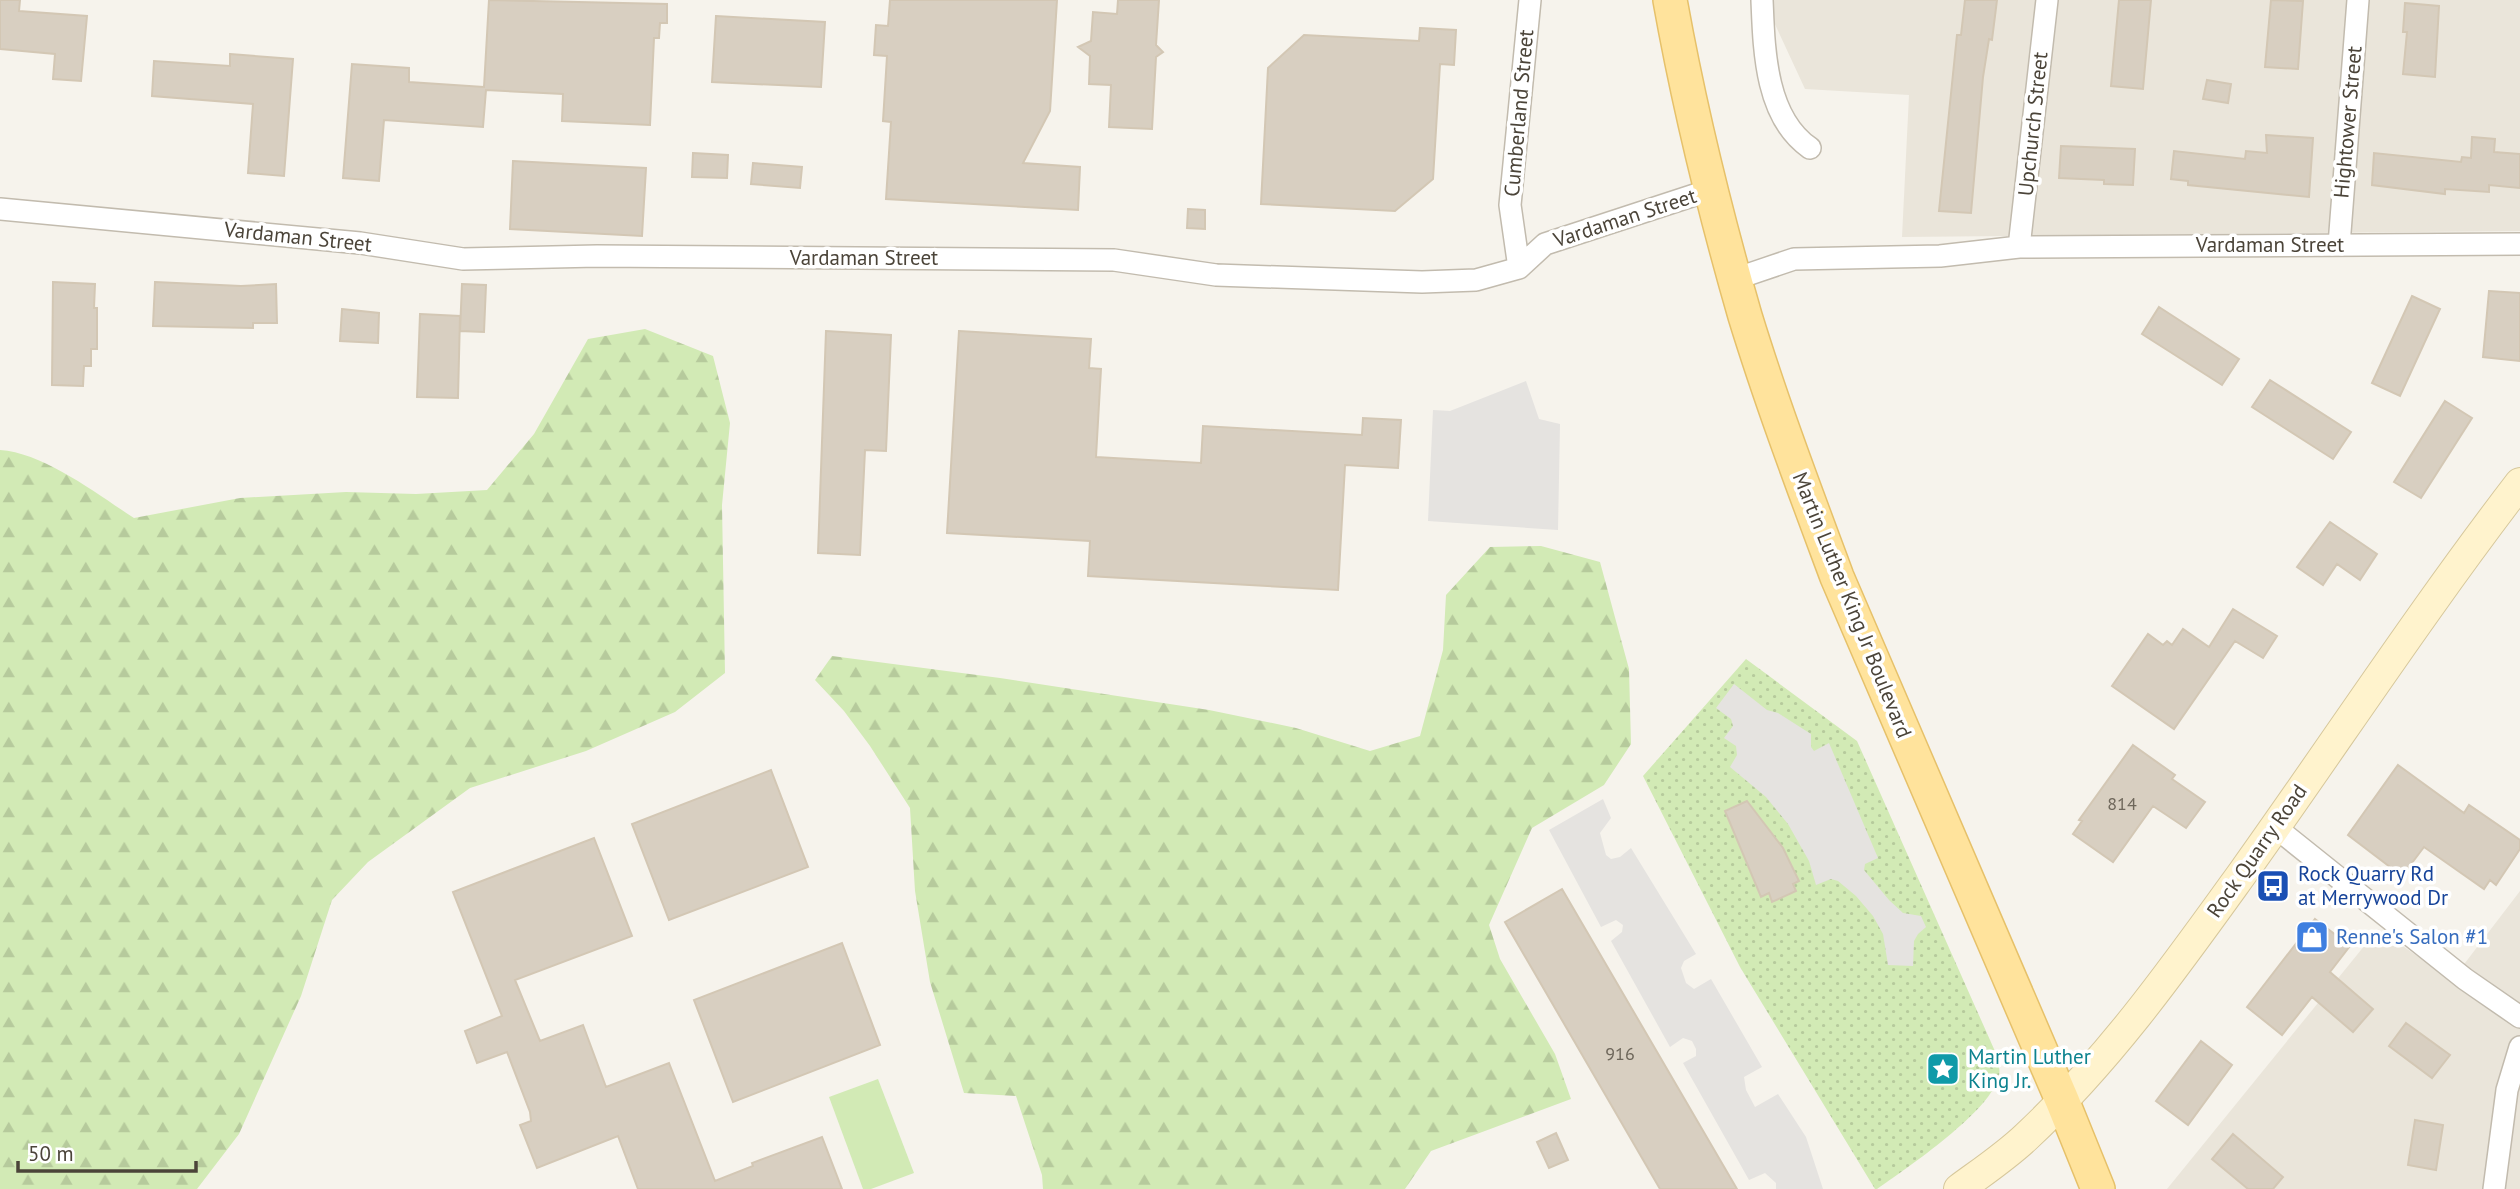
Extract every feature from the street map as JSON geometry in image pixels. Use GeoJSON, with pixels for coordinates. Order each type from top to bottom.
{"type":"FeatureCollection","features":[{"type":"Feature","properties":{"kind":"main road","name":"Martin Luther King Jr Boulevard"},"geometry":{"type":"LineString","coordinates":[[1670,0],[1710,190],[1780,424],[1837,577],[2098,1189]]}},
{"type":"Feature","properties":{"kind":"main road","name":"Rock Quarry Road"},"geometry":{"type":"LineString","coordinates":[[1959,1189],[2025,1138],[2139,1014],[2520,483]]}},
{"type":"Feature","properties":{"kind":"street","name":"Cumberland Street"},"geometry":{"type":"LineString","coordinates":[[1520,268],[1510,205],[1530,0]]}},
{"type":"Feature","properties":{"kind":"street"},"geometry":{"type":"LineString","coordinates":[[1762,0],[1772,90],[1786,123],[1797,139],[1810,148]]}},
{"type":"Feature","properties":{"kind":"street","name":"Upchurch Street"},"geometry":{"type":"LineString","coordinates":[[2019,247],[2047,0]]}},
{"type":"Feature","properties":{"kind":"street","name":"Hightower Street"},"geometry":{"type":"LineString","coordinates":[[2339,245],[2358,0]]}},
{"type":"Feature","properties":{"kind":"street","name":"Vardaman Street"},"geometry":{"type":"LineString","coordinates":[[0,209],[360,243],[463,259],[610,256],[1114,260],[1216,275],[1422,282],[1476,280],[1520,268],[1545,244],[1710,190]]}},
{"type":"Feature","properties":{"kind":"street","name":"Vardaman Street"},"geometry":{"type":"LineString","coordinates":[[1735,279],[1794,259],[1940,256],[2019,247],[2520,244]]}},
{"type":"Feature","properties":{"kind":"street"},"geometry":{"type":"LineString","coordinates":[[2275,827],[2465,979],[2520,1017]]}},
{"type":"Feature","properties":{"kind":"street"},"geometry":{"type":"LineString","coordinates":[[2494,1189],[2507,1090],[2520,1047]]}},
{"type":"Feature","properties":{"kind":"shaded area"},"geometry":{"type":"Polygon","coordinates":[[[1774,0],[2520,0],[2520,231],[1902,237],[1909,95],[1805,89],[1774,22],[1774,0]]]}},
{"type":"Feature","properties":{"kind":"shaded area"},"geometry":{"type":"Polygon","coordinates":[[[1526,381],[1539,419],[1560,424],[1558,530],[1428,521],[1433,410],[1450,411],[1526,381]]]}},
{"type":"Feature","properties":{"kind":"shaded area"},"geometry":{"type":"Polygon","coordinates":[[[1734,684],[1767,710],[1778,713],[1811,734],[1811,747],[1814,751],[1829,743],[1878,858],[1865,864],[1864,870],[1903,913],[1921,916],[1926,927],[1914,941],[1913,966],[1888,965],[1883,934],[1873,916],[1856,896],[1838,881],[1831,879],[1816,885],[1809,861],[1788,824],[1766,797],[1730,767],[1737,755],[1736,746],[1724,738],[1733,726],[1731,719],[1716,708],[1734,684]]]}},
{"type":"Feature","properties":{"kind":"shaded area"},"geometry":{"type":"Polygon","coordinates":[[[1603,799],[1611,818],[1600,833],[1606,855],[1611,859],[1620,857],[1631,848],[1696,954],[1684,961],[1681,968],[1686,983],[1694,989],[1711,979],[1762,1067],[1744,1077],[1746,1090],[1755,1107],[1778,1094],[1806,1137],[1823,1189],[1776,1189],[1776,1183],[1765,1173],[1749,1180],[1683,1063],[1696,1056],[1692,1041],[1683,1038],[1670,1047],[1611,941],[1622,932],[1623,925],[1616,920],[1601,927],[1549,830],[1603,799]]]}},
{"type":"Feature","properties":{"kind":"shaded area"},"geometry":{"type":"Polygon","coordinates":[[[2520,891],[2520,1189],[2167,1189],[2378,929],[2452,980],[2520,891]]]}},
{"type":"Feature","properties":{"kind":"green space"},"geometry":{"type":"Polygon","coordinates":[[[645,329],[713,356],[730,423],[722,505],[725,673],[675,712],[586,751],[470,788],[368,862],[332,900],[301,996],[239,1134],[197,1189],[0,1189],[0,450],[17,453],[52,467],[134,518],[240,498],[346,492],[416,494],[487,490],[534,434],[588,339],[645,329]]]}},
{"type":"Feature","properties":{"kind":"green space"},"geometry":{"type":"Polygon","coordinates":[[[1541,546],[1600,562],[1629,669],[1631,744],[1604,785],[1532,828],[1489,925],[1500,959],[1555,1054],[1571,1099],[1431,1151],[1405,1189],[1043,1189],[1042,1175],[1016,1096],[964,1093],[930,982],[915,891],[910,808],[870,746],[844,711],[815,680],[832,656],[1209,710],[1296,728],[1370,751],[1420,736],[1443,650],[1446,595],[1490,547],[1541,546]]]}},
{"type":"Feature","properties":{"kind":"green space"},"geometry":{"type":"Polygon","coordinates":[[[1746,659],[1857,741],[1998,1062],[1999,1075],[1982,1105],[1947,1137],[1877,1189],[1740,967],[1643,776],[1746,659]]]}},
{"type":"Feature","properties":{"kind":"green space"},"geometry":{"type":"Polygon","coordinates":[[[878,1079],[914,1173],[871,1189],[863,1189],[829,1097],[878,1079]]]}},
{"type":"Feature","properties":{"kind":"building"},"geometry":{"type":"Polygon","coordinates":[[[0,0],[20,0],[19,11],[87,16],[81,81],[53,79],[55,54],[0,49],[0,0]]]}},
{"type":"Feature","properties":{"kind":"building"},"geometry":{"type":"Polygon","coordinates":[[[489,0],[667,4],[667,23],[660,23],[659,38],[654,38],[650,125],[562,121],[563,94],[486,90],[483,127],[384,120],[379,181],[343,178],[352,64],[409,68],[409,82],[484,87],[489,0]]]}},
{"type":"Feature","properties":{"kind":"building"},"geometry":{"type":"Polygon","coordinates":[[[890,0],[1057,0],[1050,111],[1023,163],[1080,167],[1078,210],[886,199],[891,122],[883,121],[887,56],[874,55],[876,25],[888,26],[890,0]]]}},
{"type":"Feature","properties":{"kind":"building"},"geometry":{"type":"Polygon","coordinates":[[[1118,0],[1159,0],[1156,45],[1163,52],[1156,57],[1152,129],[1109,127],[1111,85],[1089,84],[1090,56],[1078,47],[1091,41],[1093,12],[1117,14],[1118,0]]]}},
{"type":"Feature","properties":{"kind":"building"},"geometry":{"type":"Polygon","coordinates":[[[1965,0],[1997,0],[1992,40],[1989,39],[1983,77],[1971,213],[1939,211],[1957,35],[1961,35],[1965,0]]]}},
{"type":"Feature","properties":{"kind":"building"},"geometry":{"type":"Polygon","coordinates":[[[2119,0],[2151,0],[2143,89],[2111,86],[2119,0]]]}},
{"type":"Feature","properties":{"kind":"building"},"geometry":{"type":"Polygon","coordinates":[[[2271,0],[2303,1],[2298,69],[2265,67],[2271,0]]]}},
{"type":"Feature","properties":{"kind":"building"},"geometry":{"type":"Polygon","coordinates":[[[2405,3],[2439,6],[2435,77],[2403,74],[2407,32],[2403,32],[2405,3]]]}},
{"type":"Feature","properties":{"kind":"building"},"geometry":{"type":"Polygon","coordinates":[[[716,16],[825,22],[821,87],[712,82],[716,16]]]}},
{"type":"Feature","properties":{"kind":"building"},"geometry":{"type":"Polygon","coordinates":[[[1420,28],[1456,30],[1454,65],[1440,64],[1433,179],[1395,211],[1261,204],[1268,68],[1304,35],[1419,41],[1420,28]]]}},
{"type":"Feature","properties":{"kind":"building"},"geometry":{"type":"Polygon","coordinates":[[[230,54],[293,59],[284,176],[248,173],[253,104],[152,96],[154,61],[230,66],[230,54]]]}},
{"type":"Feature","properties":{"kind":"building"},"geometry":{"type":"Polygon","coordinates":[[[2207,80],[2231,84],[2228,103],[2203,99],[2207,80]]]}},
{"type":"Feature","properties":{"kind":"building"},"geometry":{"type":"Polygon","coordinates":[[[2266,135],[2313,138],[2309,197],[2188,185],[2188,181],[2171,179],[2174,151],[2245,159],[2246,151],[2267,153],[2266,135]]]}},
{"type":"Feature","properties":{"kind":"building"},"geometry":{"type":"Polygon","coordinates":[[[2472,137],[2495,139],[2494,152],[2520,154],[2520,188],[2489,185],[2489,192],[2445,189],[2445,194],[2372,185],[2374,153],[2461,162],[2462,157],[2471,158],[2472,137]]]}},
{"type":"Feature","properties":{"kind":"building"},"geometry":{"type":"Polygon","coordinates":[[[2061,146],[2135,149],[2133,185],[2104,184],[2104,180],[2059,178],[2061,146]]]}},
{"type":"Feature","properties":{"kind":"building"},"geometry":{"type":"Polygon","coordinates":[[[693,153],[728,155],[727,178],[692,177],[693,153]]]}},
{"type":"Feature","properties":{"kind":"building"},"geometry":{"type":"Polygon","coordinates":[[[513,161],[646,168],[642,236],[510,229],[513,161]]]}},
{"type":"Feature","properties":{"kind":"building"},"geometry":{"type":"Polygon","coordinates":[[[753,163],[802,167],[800,188],[751,184],[753,163]]]}},
{"type":"Feature","properties":{"kind":"building"},"geometry":{"type":"Polygon","coordinates":[[[1188,209],[1205,210],[1205,229],[1187,228],[1188,209]]]}},
{"type":"Feature","properties":{"kind":"building"},"geometry":{"type":"Polygon","coordinates":[[[53,282],[95,284],[97,349],[91,349],[91,366],[84,366],[83,386],[52,385],[53,282]]]}},
{"type":"Feature","properties":{"kind":"building"},"geometry":{"type":"Polygon","coordinates":[[[155,282],[241,286],[276,284],[277,323],[253,323],[253,328],[153,326],[155,282]]]}},
{"type":"Feature","properties":{"kind":"building"},"geometry":{"type":"Polygon","coordinates":[[[462,284],[486,285],[484,332],[460,331],[462,284]]]}},
{"type":"Feature","properties":{"kind":"building"},"geometry":{"type":"Polygon","coordinates":[[[2489,291],[2520,293],[2520,361],[2483,357],[2489,291]]]}},
{"type":"Feature","properties":{"kind":"building"},"geometry":{"type":"Polygon","coordinates":[[[2412,296],[2440,309],[2400,396],[2372,383],[2412,296]]]}},
{"type":"Feature","properties":{"kind":"building"},"geometry":{"type":"Polygon","coordinates":[[[2159,307],[2239,359],[2222,385],[2142,334],[2159,307]]]}},
{"type":"Feature","properties":{"kind":"building"},"geometry":{"type":"Polygon","coordinates":[[[342,309],[379,313],[378,343],[340,341],[342,309]]]}},
{"type":"Feature","properties":{"kind":"building"},"geometry":{"type":"Polygon","coordinates":[[[420,314],[460,316],[458,398],[417,397],[420,314]]]}},
{"type":"Feature","properties":{"kind":"building"},"geometry":{"type":"Polygon","coordinates":[[[826,331],[891,335],[886,451],[865,450],[860,555],[818,553],[826,331]]]}},
{"type":"Feature","properties":{"kind":"building"},"geometry":{"type":"Polygon","coordinates":[[[959,331],[1091,339],[1089,368],[1101,369],[1096,457],[1201,463],[1203,426],[1362,435],[1363,418],[1401,420],[1398,468],[1345,465],[1338,590],[1088,576],[1090,541],[947,533],[959,331]]]}},
{"type":"Feature","properties":{"kind":"building"},"geometry":{"type":"Polygon","coordinates":[[[2270,380],[2351,432],[2333,459],[2252,407],[2270,380]]]}},
{"type":"Feature","properties":{"kind":"building"},"geometry":{"type":"Polygon","coordinates":[[[2445,401],[2472,418],[2421,498],[2394,482],[2445,401]]]}},
{"type":"Feature","properties":{"kind":"building"},"geometry":{"type":"Polygon","coordinates":[[[2330,522],[2377,554],[2360,580],[2337,564],[2323,585],[2297,567],[2330,522]]]}},
{"type":"Feature","properties":{"kind":"building"},"geometry":{"type":"Polygon","coordinates":[[[2233,609],[2277,636],[2263,658],[2235,641],[2174,729],[2112,686],[2148,634],[2163,645],[2167,641],[2172,645],[2183,629],[2209,647],[2233,609]]]}},
{"type":"Feature","properties":{"kind":"building"},"geometry":{"type":"Polygon","coordinates":[[[2133,745],[2175,775],[2172,779],[2205,802],[2186,828],[2153,806],[2113,862],[2073,834],[2082,821],[2079,820],[2133,745]]]}},
{"type":"Feature","properties":{"kind":"building"},"geometry":{"type":"Polygon","coordinates":[[[2398,765],[2464,813],[2469,805],[2520,840],[2520,849],[2496,885],[2490,880],[2484,889],[2424,847],[2402,876],[2348,835],[2398,765]]]}},
{"type":"Feature","properties":{"kind":"building"},"geometry":{"type":"Polygon","coordinates":[[[771,770],[808,867],[669,920],[632,824],[771,770]]]}},
{"type":"Feature","properties":{"kind":"building"},"geometry":{"type":"Polygon","coordinates":[[[1747,801],[1783,848],[1799,881],[1793,884],[1796,891],[1772,902],[1769,893],[1761,897],[1725,811],[1747,801]]]}},
{"type":"Feature","properties":{"kind":"building"},"geometry":{"type":"Polygon","coordinates":[[[594,838],[632,936],[515,980],[540,1041],[583,1025],[606,1087],[669,1063],[715,1181],[753,1166],[752,1163],[822,1137],[842,1189],[638,1189],[618,1136],[537,1168],[520,1125],[531,1121],[530,1112],[507,1052],[477,1063],[465,1031],[502,1016],[453,892],[594,838]]]}},
{"type":"Feature","properties":{"kind":"building"},"geometry":{"type":"Polygon","coordinates":[[[1562,889],[1737,1189],[1660,1189],[1505,922],[1562,889]]]}},
{"type":"Feature","properties":{"kind":"building"},"geometry":{"type":"Polygon","coordinates":[[[2315,919],[2350,946],[2330,972],[2373,1009],[2353,1032],[2312,997],[2282,1035],[2247,1007],[2315,919]]]}},
{"type":"Feature","properties":{"kind":"building"},"geometry":{"type":"Polygon","coordinates":[[[842,943],[880,1045],[733,1102],[694,1000],[842,943]]]}},
{"type":"Feature","properties":{"kind":"building"},"geometry":{"type":"Polygon","coordinates":[[[2406,1023],[2450,1055],[2432,1078],[2389,1046],[2406,1023]]]}},
{"type":"Feature","properties":{"kind":"building"},"geometry":{"type":"Polygon","coordinates":[[[2201,1041],[2232,1065],[2188,1125],[2156,1101],[2201,1041]]]}},
{"type":"Feature","properties":{"kind":"building"},"geometry":{"type":"Polygon","coordinates":[[[2415,1120],[2443,1125],[2436,1170],[2408,1165],[2415,1120]]]}},
{"type":"Feature","properties":{"kind":"building"},"geometry":{"type":"Polygon","coordinates":[[[1556,1133],[1568,1160],[1549,1168],[1537,1142],[1556,1133]]]}},
{"type":"Feature","properties":{"kind":"building"},"geometry":{"type":"Polygon","coordinates":[[[2233,1134],[2283,1177],[2273,1189],[2248,1189],[2212,1159],[2233,1134]]]}},
{"type":"Feature","properties":{"kind":"place","name":"Rock Quarry Rd at Merrywood Dr"},"geometry":{"type":"Point","coordinates":[2273,886]}},
{"type":"Feature","properties":{"kind":"place","name":"Renne's Salon #1"},"geometry":{"type":"Point","coordinates":[2312,937]}},
{"type":"Feature","properties":{"kind":"place","name":"Martin Luther King Jr."},"geometry":{"type":"Point","coordinates":[1943,1069]}}]}
